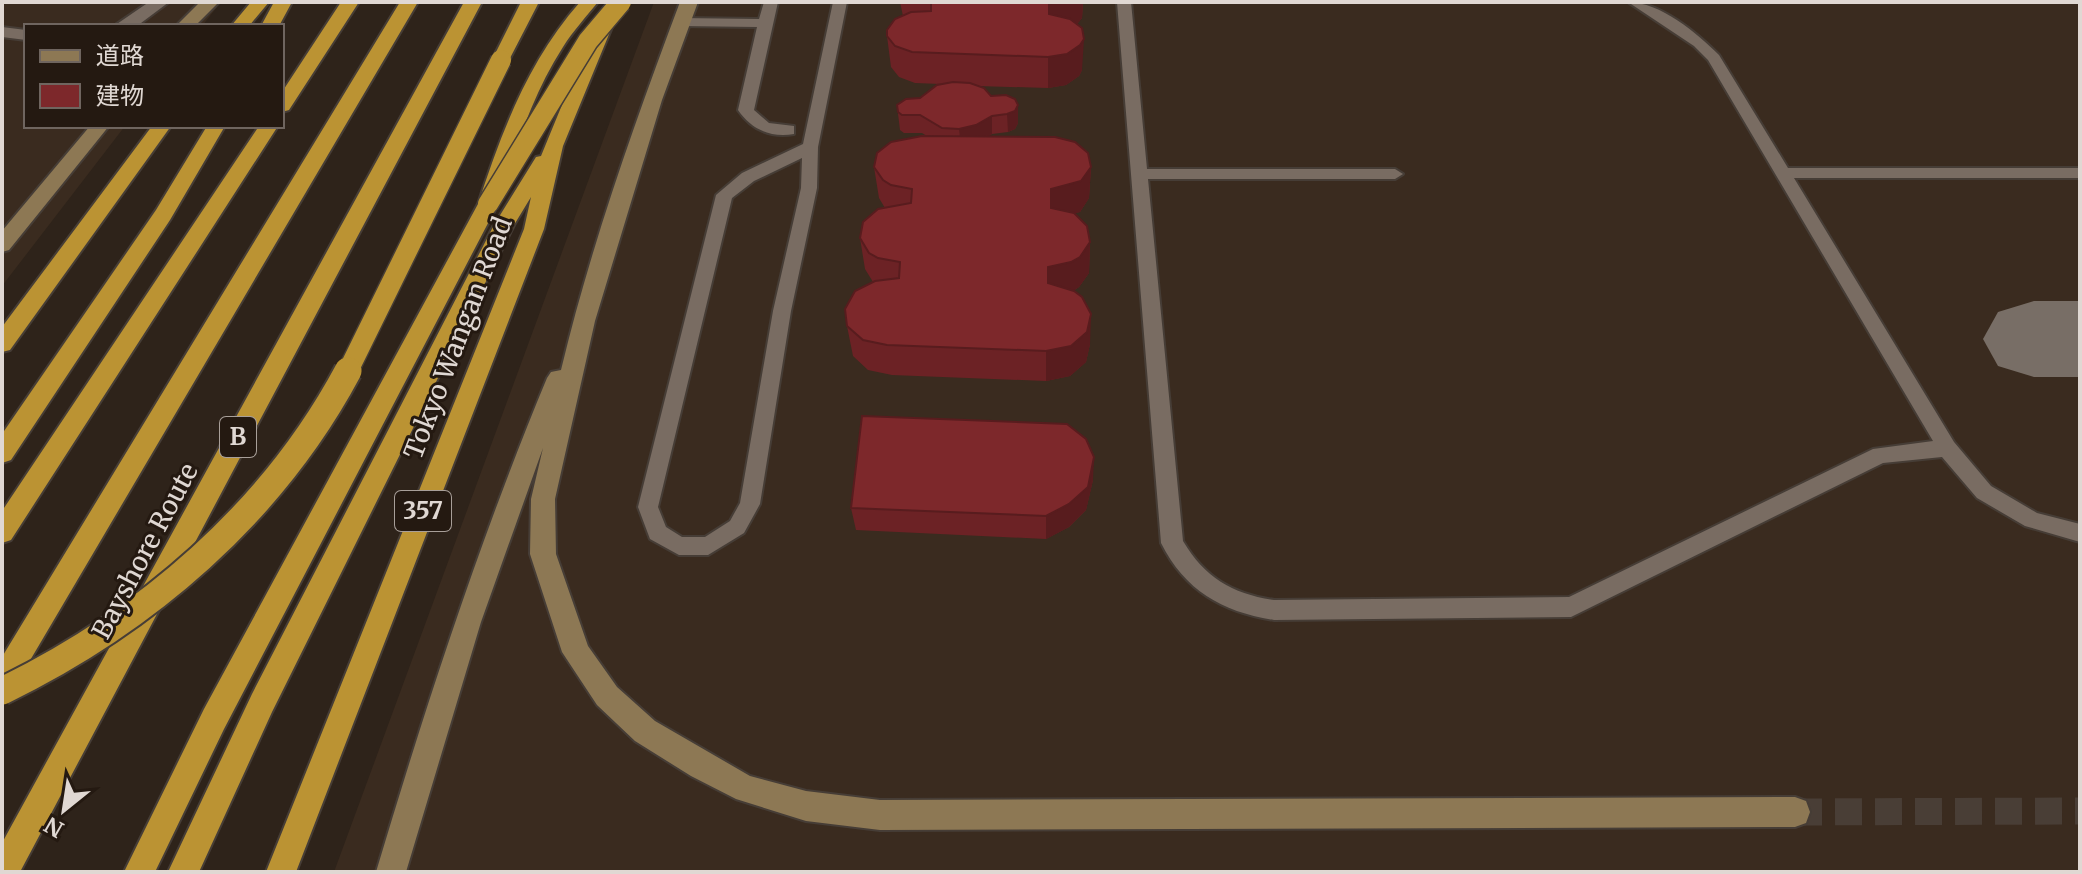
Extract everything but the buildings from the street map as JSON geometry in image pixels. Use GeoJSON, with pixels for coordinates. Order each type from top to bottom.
{"type":"FeatureCollection","features":[{"type":"Feature","properties":{"kind":"highway"},"geometry":{"type":"LineString","coordinates":[[242,24],[260,2]]}},
{"type":"Feature","properties":{"kind":"highway"},"geometry":{"type":"LineString","coordinates":[[271,24],[283,2]]}},
{"type":"Feature","properties":{"kind":"highway"},"geometry":{"type":"LineString","coordinates":[[284,103],[350,2]]}},
{"type":"Feature","properties":{"kind":"highway","name":"Bayshore Route"},"geometry":{"type":"LineString","coordinates":[[2,682],[409,2]]}},
{"type":"Feature","properties":{"kind":"highway","name":"Bayshore Route"},"geometry":{"type":"LineString","coordinates":[[3,872],[473,2]]}},
{"type":"Feature","properties":{"kind":"highway"},"geometry":{"type":"LineString","coordinates":[[2,691],[90,642],[166,587],[229,534],[274,483],[308,438],[342,382],[530,2]]}},
{"type":"Feature","properties":{"kind":"highway"},"geometry":{"type":"LineString","coordinates":[[488,204],[511,130],[530,92],[562,34],[589,2]]}},
{"type":"Feature","properties":{"kind":"highway","name":"Tokyo Wangan Road"},"geometry":{"type":"LineString","coordinates":[[281,872],[534,229],[553,146],[613,2]]}},
{"type":"Feature","properties":{"kind":"highway"},"geometry":{"type":"LineString","coordinates":[[139,872],[214,719],[488,204],[588,41],[621,2]]}},
{"type":"Feature","properties":{"kind":"highway"},"geometry":{"type":"LineString","coordinates":[[2,344],[161,128]]}},
{"type":"Feature","properties":{"kind":"highway"},"geometry":{"type":"LineString","coordinates":[[2,453],[163,215],[215,128]]}},
{"type":"Feature","properties":{"kind":"highway"},"geometry":{"type":"LineString","coordinates":[[2,532],[268,128]]}},
{"type":"Feature","properties":{"kind":"highway"},"geometry":{"type":"LineString","coordinates":[[183,872],[262,703],[504,225],[553,146]]}},
{"type":"Feature","properties":{"kind":"street"},"geometry":{"type":"LineString","coordinates":[[127,24],[160,2]]}},
{"type":"Feature","properties":{"kind":"street"},"geometry":{"type":"LineString","coordinates":[[187,24],[210,2]]}},
{"type":"Feature","properties":{"kind":"street"},"geometry":{"type":"LineString","coordinates":[[689,2],[584,321],[543,499],[543,554],[576,652],[607,696],[645,731],[701,766],[746,789],[806,806],[880,815],[1795,812]]}},
{"type":"Feature","properties":{"kind":"street"},"geometry":{"type":"LineString","coordinates":[[2,32],[24,35]]}},
{"type":"Feature","properties":{"kind":"street"},"geometry":{"type":"LineString","coordinates":[[70,161],[87,128]]}},
{"type":"Feature","properties":{"kind":"street"},"geometry":{"type":"LineString","coordinates":[[2,245],[98,128]]}},
{"type":"Feature","properties":{"kind":"street"},"geometry":{"type":"LineString","coordinates":[[391,872],[428,742],[515,482],[584,321]]}},
{"type":"Feature","properties":{"kind":"lane"},"geometry":{"type":"LineString","coordinates":[[771,2],[746,110],[754,122],[771,130],[788,130]]}},
{"type":"Feature","properties":{"kind":"lane"},"geometry":{"type":"LineString","coordinates":[[810,147],[748,177],[724,195],[648,507],[658,533],[679,546],[708,546],[737,527],[750,504],[782,311],[809,188],[810,147],[840,2]]}},
{"type":"Feature","properties":{"kind":"lane"},"geometry":{"type":"LineString","coordinates":[[1124,2],[1172,543],[1202,583],[1226,598],[1274,610],[1571,607],[1880,455],[1947,448]]}},
{"type":"Feature","properties":{"kind":"lane"},"geometry":{"type":"LineString","coordinates":[[1635,2],[1699,43],[1714,58],[1947,448],[1984,492],[2032,520],[2080,533]]}},
{"type":"Feature","properties":{"kind":"lane"},"geometry":{"type":"LineString","coordinates":[[680,22],[765,23]]}},
{"type":"Feature","properties":{"kind":"lane"},"geometry":{"type":"LineString","coordinates":[[1782,173],[2080,173]]}},
{"type":"Feature","properties":{"kind":"lane"},"geometry":{"type":"LineString","coordinates":[[1138,174],[1395,174]]}},
{"type":"Feature","properties":{"kind":"shaded area"},"geometry":{"type":"Polygon","coordinates":[[[2,2],[221,2],[204,24],[24,24],[24,128],[123,128],[2,286],[2,2]]]}},
{"type":"Feature","properties":{"kind":"shaded area"},"geometry":{"type":"Polygon","coordinates":[[[654,2],[2080,2],[2080,872],[334,872],[654,2]]]}},
{"type":"Feature","properties":{"kind":"taxiway"},"geometry":{"type":"LineString","coordinates":[[2034,339],[2080,339]]}},
{"type":"Feature","properties":{"kind":"tunnel"},"geometry":{"type":"LineString","coordinates":[[1795,812],[2080,811]]}}]}
